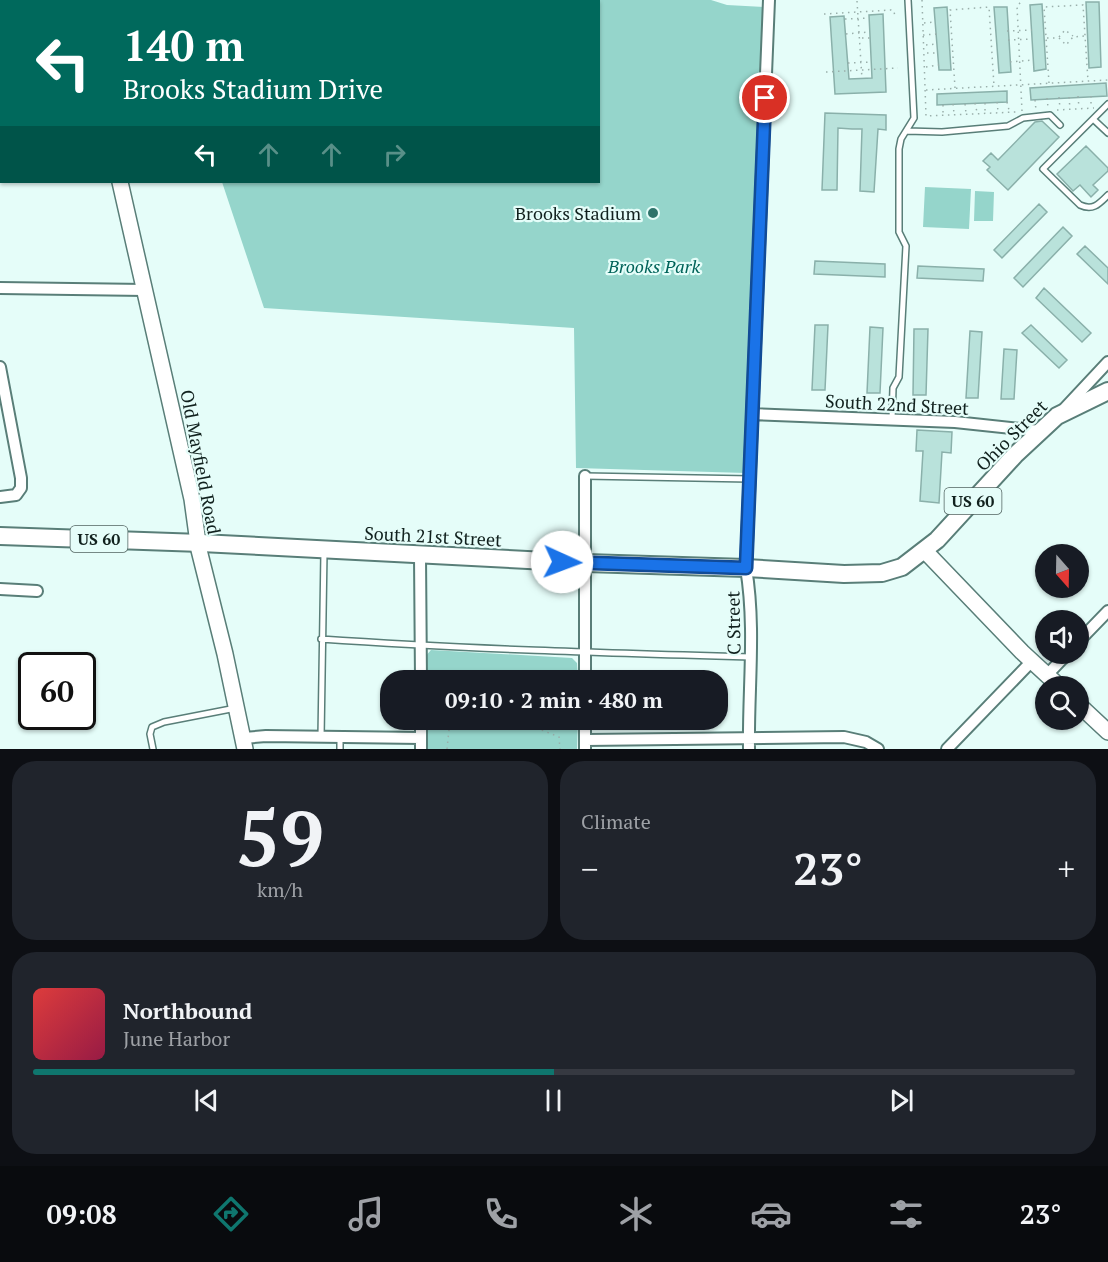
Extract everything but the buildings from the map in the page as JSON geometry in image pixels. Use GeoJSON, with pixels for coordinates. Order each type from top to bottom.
{"type":"FeatureCollection","features":[{"type":"Feature","properties":{"kind":"main road","name":"US 60"},"geometry":{"type":"LineString","coordinates":[[1057,416],[1108,391]]}},
{"type":"Feature","properties":{"kind":"main road","name":"Ohio Street"},"geometry":{"type":"LineString","coordinates":[[882,573],[902,567],[925,551],[1057,416]]}},
{"type":"Feature","properties":{"kind":"main road","name":"US 60"},"geometry":{"type":"LineString","coordinates":[[0,536],[198,543]]}},
{"type":"Feature","properties":{"kind":"main road","name":"South 21st Street"},"geometry":{"type":"LineString","coordinates":[[198,543],[420,556],[746,568],[844,574],[882,573]]}},
{"type":"Feature","properties":{"kind":"street","name":"C Street"},"geometry":{"type":"LineString","coordinates":[[749,744],[751,657],[749,583],[746,568],[769,0]]}},
{"type":"Feature","properties":{"kind":"street","name":"Old Mayfield Road"},"geometry":{"type":"LineString","coordinates":[[120,183],[192,499],[198,543],[238,708],[244,744]]}},
{"type":"Feature","properties":{"kind":"street"},"geometry":{"type":"LineString","coordinates":[[0,288],[145,290]]}},
{"type":"Feature","properties":{"kind":"street","name":"Ohio Street"},"geometry":{"type":"LineString","coordinates":[[1057,416],[1108,362]]}},
{"type":"Feature","properties":{"kind":"street"},"geometry":{"type":"LineString","coordinates":[[0,367],[20,469],[21,488],[16,495],[0,497]]}},
{"type":"Feature","properties":{"kind":"street","name":"South 22nd Street"},"geometry":{"type":"LineString","coordinates":[[752,414],[980,424],[1040,431]]}},
{"type":"Feature","properties":{"kind":"street"},"geometry":{"type":"LineString","coordinates":[[585,476],[585,670]]}},
{"type":"Feature","properties":{"kind":"street"},"geometry":{"type":"LineString","coordinates":[[925,551],[1047,675],[1057,664]]}},
{"type":"Feature","properties":{"kind":"street"},"geometry":{"type":"LineString","coordinates":[[420,556],[421,670]]}},
{"type":"Feature","properties":{"kind":"street"},"geometry":{"type":"LineString","coordinates":[[0,589],[37,591]]}},
{"type":"Feature","properties":{"kind":"street"},"geometry":{"type":"LineString","coordinates":[[1089,630],[1108,610]]}},
{"type":"Feature","properties":{"kind":"street"},"geometry":{"type":"LineString","coordinates":[[947,749],[1032,661]]}},
{"type":"Feature","properties":{"kind":"street"},"geometry":{"type":"LineString","coordinates":[[1089,714],[1108,732]]}},
{"type":"Feature","properties":{"kind":"street"},"geometry":{"type":"LineString","coordinates":[[244,744],[266,736],[340,737],[421,743]]}},
{"type":"Feature","properties":{"kind":"street"},"geometry":{"type":"LineString","coordinates":[[585,744],[749,744],[814,737],[855,738],[878,749]]}},
{"type":"Feature","properties":{"kind":"lane"},"geometry":{"type":"LineString","coordinates":[[892,420],[892,388],[899,377],[906,246],[899,232],[899,149],[901,139],[914,118],[908,0]]}},
{"type":"Feature","properties":{"kind":"lane"},"geometry":{"type":"LineString","coordinates":[[1108,105],[1043,169],[1080,205],[1087,208],[1098,205],[1108,195]]}},
{"type":"Feature","properties":{"kind":"lane"},"geometry":{"type":"LineString","coordinates":[[907,131],[942,132],[1008,126],[1023,117],[1050,115],[1060,125]]}},
{"type":"Feature","properties":{"kind":"lane"},"geometry":{"type":"LineString","coordinates":[[1093,119],[1108,133]]}},
{"type":"Feature","properties":{"kind":"lane"},"geometry":{"type":"LineString","coordinates":[[585,476],[750,479]]}},
{"type":"Feature","properties":{"kind":"lane"},"geometry":{"type":"LineString","coordinates":[[321,737],[324,550]]}},
{"type":"Feature","properties":{"kind":"lane"},"geometry":{"type":"LineString","coordinates":[[321,639],[585,653],[751,657]]}},
{"type":"Feature","properties":{"kind":"lane"},"geometry":{"type":"LineString","coordinates":[[153,749],[150,734],[152,727],[164,722],[238,708]]}},
{"type":"Feature","properties":{"kind":"lane"},"geometry":{"type":"LineString","coordinates":[[340,737],[340,749]]}},
{"type":"Feature","properties":{"kind":"path"},"geometry":{"type":"LineString","coordinates":[[922,0],[926,116],[1036,111],[1035,100]]}},
{"type":"Feature","properties":{"kind":"path"},"geometry":{"type":"LineString","coordinates":[[1022,112],[1017,6],[1023,0]]}},
{"type":"Feature","properties":{"kind":"path"},"geometry":{"type":"LineString","coordinates":[[1056,0],[1056,6]]}},
{"type":"Feature","properties":{"kind":"path"},"geometry":{"type":"LineString","coordinates":[[1071,0],[1071,5]]}},
{"type":"Feature","properties":{"kind":"path"},"geometry":{"type":"LineString","coordinates":[[857,1],[862,79]]}},
{"type":"Feature","properties":{"kind":"path"},"geometry":{"type":"LineString","coordinates":[[1049,83],[1044,7],[1071,5],[1083,5],[1088,81]]}},
{"type":"Feature","properties":{"kind":"path"},"geometry":{"type":"LineString","coordinates":[[955,88],[950,10],[983,8],[989,8],[993,86]]}},
{"type":"Feature","properties":{"kind":"path"},"geometry":{"type":"LineString","coordinates":[[824,14],[891,10],[894,11],[895,18]]}},
{"type":"Feature","properties":{"kind":"path"},"geometry":{"type":"LineString","coordinates":[[844,19],[869,18]]}},
{"type":"Feature","properties":{"kind":"path"},"geometry":{"type":"LineString","coordinates":[[923,23],[935,22]]}},
{"type":"Feature","properties":{"kind":"path"},"geometry":{"type":"LineString","coordinates":[[1008,31],[1032,30]]}},
{"type":"Feature","properties":{"kind":"path"},"geometry":{"type":"LineString","coordinates":[[1059,38],[1065,30],[1073,37]]}},
{"type":"Feature","properties":{"kind":"path"},"geometry":{"type":"LineString","coordinates":[[846,34],[870,32]]}},
{"type":"Feature","properties":{"kind":"path"},"geometry":{"type":"LineString","coordinates":[[924,35],[937,34]]}},
{"type":"Feature","properties":{"kind":"path"},"geometry":{"type":"LineString","coordinates":[[1046,38],[1059,38],[1066,45],[1073,37],[1085,36]]}},
{"type":"Feature","properties":{"kind":"path"},"geometry":{"type":"LineString","coordinates":[[860,39],[870,38]]}},
{"type":"Feature","properties":{"kind":"path"},"geometry":{"type":"LineString","coordinates":[[1008,39],[1032,39]]}},
{"type":"Feature","properties":{"kind":"path"},"geometry":{"type":"LineString","coordinates":[[924,45],[937,44]]}},
{"type":"Feature","properties":{"kind":"path"},"geometry":{"type":"LineString","coordinates":[[925,54],[938,53]]}},
{"type":"Feature","properties":{"kind":"path"},"geometry":{"type":"LineString","coordinates":[[1010,62],[1033,60]]}},
{"type":"Feature","properties":{"kind":"path"},"geometry":{"type":"LineString","coordinates":[[848,63],[871,62]]}},
{"type":"Feature","properties":{"kind":"path"},"geometry":{"type":"LineString","coordinates":[[926,67],[939,66]]}},
{"type":"Feature","properties":{"kind":"path"},"geometry":{"type":"LineString","coordinates":[[826,72],[898,69]]}},
{"type":"Feature","properties":{"kind":"path"},"geometry":{"type":"LineString","coordinates":[[926,90],[1108,80]]}},
{"type":"Feature","properties":{"kind":"path"},"geometry":{"type":"LineString","coordinates":[[1078,96],[1079,109]]}},
{"type":"Feature","properties":{"kind":"path"},"geometry":{"type":"LineString","coordinates":[[1091,96],[1091,108]]}},
{"type":"Feature","properties":{"kind":"path"},"geometry":{"type":"LineString","coordinates":[[1069,97],[1070,110]]}},
{"type":"Feature","properties":{"kind":"path"},"geometry":{"type":"LineString","coordinates":[[1047,98],[1048,111]]}},
{"type":"Feature","properties":{"kind":"path"},"geometry":{"type":"LineString","coordinates":[[1059,98],[1060,110]]}},
{"type":"Feature","properties":{"kind":"path"},"geometry":{"type":"LineString","coordinates":[[997,102],[998,112]]}},
{"type":"Feature","properties":{"kind":"path"},"geometry":{"type":"LineString","coordinates":[[1007,102],[1009,111]]}},
{"type":"Feature","properties":{"kind":"path"},"geometry":{"type":"LineString","coordinates":[[975,103],[977,113]]}},
{"type":"Feature","properties":{"kind":"path"},"geometry":{"type":"LineString","coordinates":[[984,103],[986,113]]}},
{"type":"Feature","properties":{"kind":"path"},"geometry":{"type":"LineString","coordinates":[[953,104],[954,114]]}},
{"type":"Feature","properties":{"kind":"path"},"geometry":{"type":"LineString","coordinates":[[965,104],[966,114]]}},
{"type":"Feature","properties":{"kind":"path"},"geometry":{"type":"LineString","coordinates":[[943,105],[943,115]]}},
{"type":"Feature","properties":{"kind":"path"},"geometry":{"type":"LineString","coordinates":[[1054,110],[1097,108]]}},
{"type":"Feature","properties":{"kind":"path"},"geometry":{"type":"LineString","coordinates":[[447,749],[449,730]]}},
{"type":"Feature","properties":{"kind":"path"},"geometry":{"type":"LineString","coordinates":[[542,730],[559,737],[560,749]]}},
{"type":"Feature","properties":{"kind":"green space","name":"Brooks Park"},"geometry":{"type":"Polygon","coordinates":[[[600,0],[711,0],[727,5],[765,7],[746,473],[576,468],[574,328],[264,308],[222,183],[600,183],[600,0]]]}},
{"type":"Feature","properties":{"kind":"green space"},"geometry":{"type":"Polygon","coordinates":[[[925,187],[971,189],[969,229],[923,227],[925,187]]]}},
{"type":"Feature","properties":{"kind":"green space"},"geometry":{"type":"Polygon","coordinates":[[[975,191],[994,192],[993,221],[974,221],[975,191]]]}},
{"type":"Feature","properties":{"kind":"green space"},"geometry":{"type":"Polygon","coordinates":[[[431,650],[572,658],[577,663],[577,670],[425,670],[425,657],[431,650]]]}},
{"type":"Feature","properties":{"kind":"green space"},"geometry":{"type":"Polygon","coordinates":[[[426,730],[578,730],[577,749],[426,749],[426,730]]]}},
{"type":"Feature","properties":{"kind":"place","name":"Brooks Stadium"},"geometry":{"type":"Point","coordinates":[653,213]}},
{"type":"Feature","properties":{"kind":"route"},"geometry":{"type":"LineString","coordinates":[[562,562],[746,568],[765,98]]}}]}
